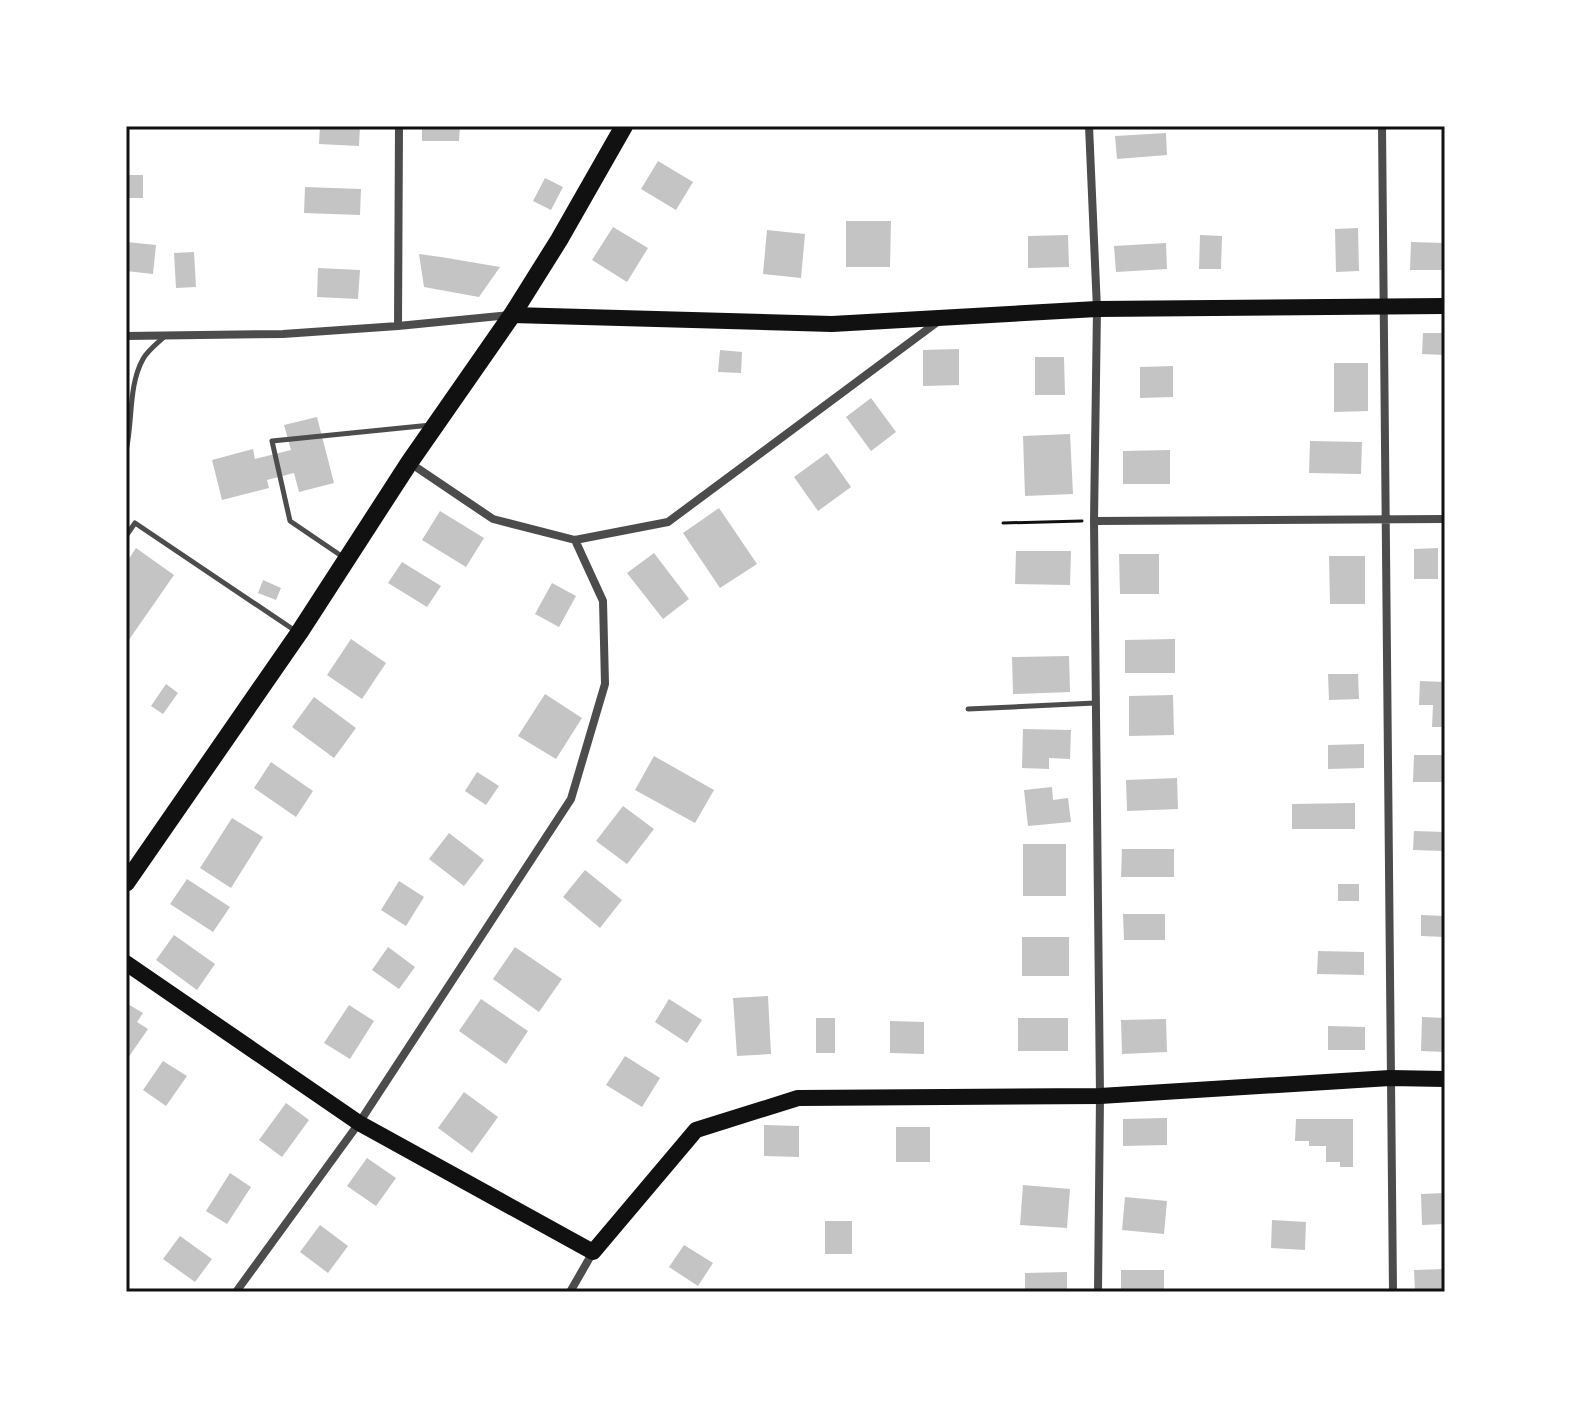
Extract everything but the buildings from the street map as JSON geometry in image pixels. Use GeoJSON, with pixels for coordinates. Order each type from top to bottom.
{"type":"FeatureCollection","features":[{"type":"Feature","properties":{"kind":"main road"},"geometry":{"type":"LineString","coordinates":[[129,874],[299,633],[409,463],[512,315],[624,126]]}},
{"type":"Feature","properties":{"kind":"main road"},"geometry":{"type":"LineString","coordinates":[[512,315],[832,324],[1097,309],[1445,306]]}},
{"type":"Feature","properties":{"kind":"main road"},"geometry":{"type":"LineString","coordinates":[[126,963],[359,1123],[593,1252],[696,1130],[798,1098],[1100,1096],[1390,1078],[1445,1079]]}},
{"type":"Feature","properties":{"kind":"street"},"geometry":{"type":"LineString","coordinates":[[398,326],[399,126]]}},
{"type":"Feature","properties":{"kind":"street"},"geometry":{"type":"LineString","coordinates":[[1089,126],[1097,309],[1094,521],[1100,1096],[1098,1292]]}},
{"type":"Feature","properties":{"kind":"street"},"geometry":{"type":"LineString","coordinates":[[1382,126],[1393,1292]]}},
{"type":"Feature","properties":{"kind":"street"},"geometry":{"type":"LineString","coordinates":[[126,336],[283,334],[512,315]]}},
{"type":"Feature","properties":{"kind":"street"},"geometry":{"type":"LineString","coordinates":[[409,463],[493,519],[575,540],[668,522],[944,317]]}},
{"type":"Feature","properties":{"kind":"street"},"geometry":{"type":"LineString","coordinates":[[1094,521],[1445,519]]}},
{"type":"Feature","properties":{"kind":"street"},"geometry":{"type":"LineString","coordinates":[[236,1292],[359,1123],[571,799],[605,684],[603,601],[575,540]]}},
{"type":"Feature","properties":{"kind":"street"},"geometry":{"type":"LineString","coordinates":[[570,1292],[593,1252]]}},
{"type":"Feature","properties":{"kind":"lane"},"geometry":{"type":"LineString","coordinates":[[126,451],[133,412],[133,382],[144,356],[165,336]]}},
{"type":"Feature","properties":{"kind":"lane"},"geometry":{"type":"LineString","coordinates":[[347,559],[290,521],[272,441],[436,424]]}},
{"type":"Feature","properties":{"kind":"lane"},"geometry":{"type":"LineString","coordinates":[[126,536],[135,523],[299,633]]}},
{"type":"Feature","properties":{"kind":"lane"},"geometry":{"type":"LineString","coordinates":[[968,709],[1095,703]]}},
{"type":"Feature","properties":{"kind":"path"},"geometry":{"type":"LineString","coordinates":[[1003,523],[1094,521]]}}]}
